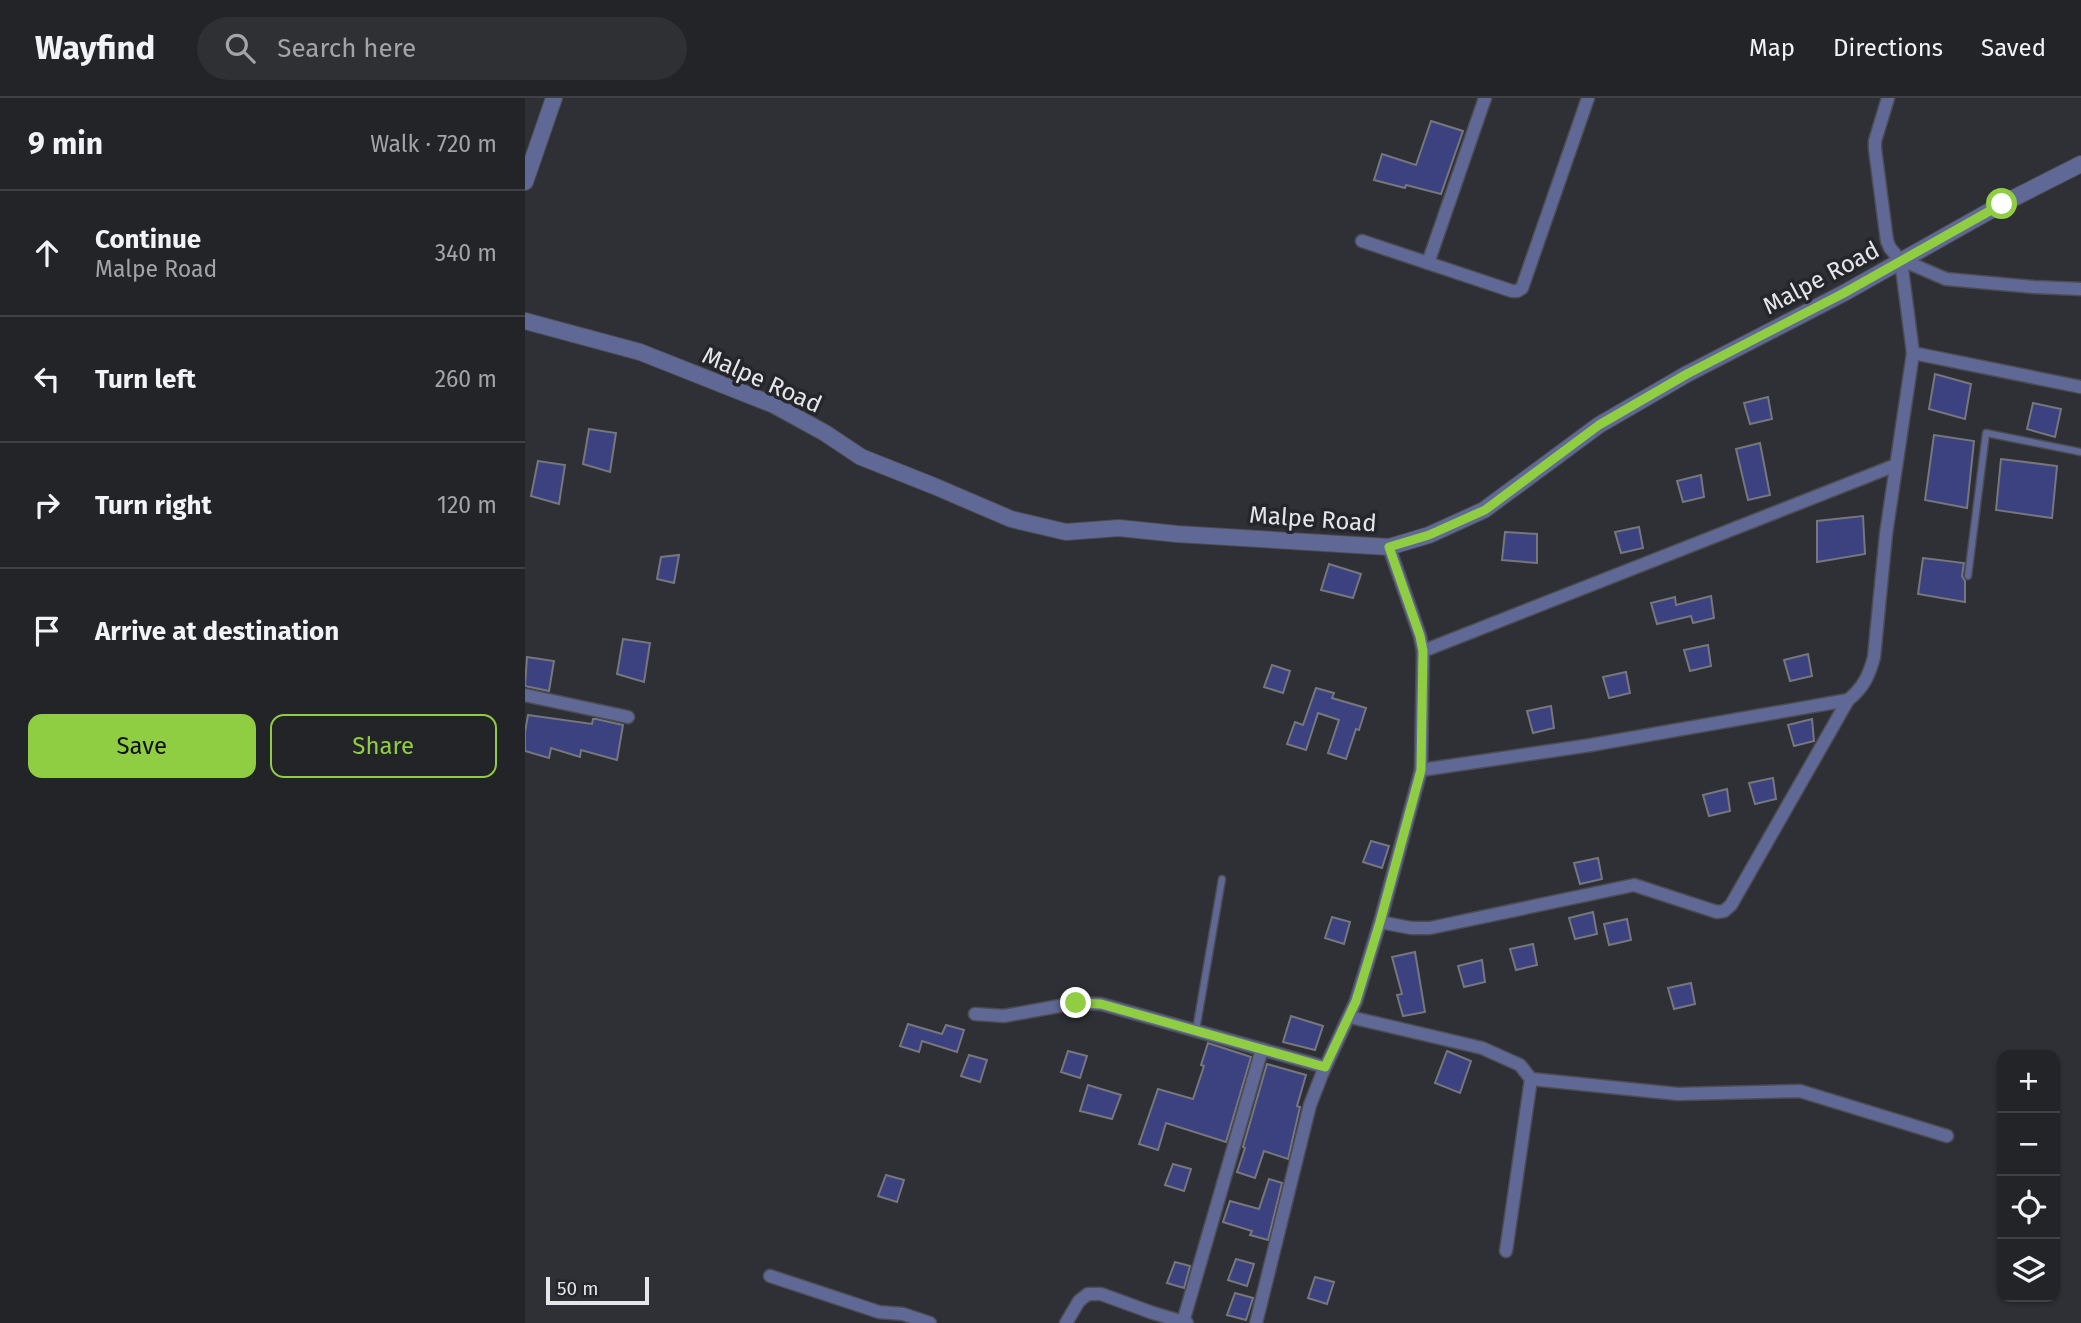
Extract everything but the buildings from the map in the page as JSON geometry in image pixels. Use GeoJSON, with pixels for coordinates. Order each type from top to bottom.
{"type":"FeatureCollection","features":[{"type":"Feature","properties":{"kind":"street"},"geometry":{"type":"LineString","coordinates":[[525,182],[554,98]]}},
{"type":"Feature","properties":{"kind":"street"},"geometry":{"type":"LineString","coordinates":[[1428,263],[1485,98]]}},
{"type":"Feature","properties":{"kind":"street"},"geometry":{"type":"LineString","coordinates":[[1361,242],[1512,291],[1522,288],[1588,98]]}},
{"type":"Feature","properties":{"kind":"street"},"geometry":{"type":"LineString","coordinates":[[1888,98],[1875,149],[1888,245],[1902,260],[1946,279],[2081,289]]}},
{"type":"Feature","properties":{"kind":"street","name":"Malpe Road"},"geometry":{"type":"LineString","coordinates":[[525,321],[640,352],[774,405],[825,433],[861,457],[1011,519],[1066,532],[1119,528],[1389,547],[1429,535],[1485,510],[1599,425],[1687,374],[1844,293],[2081,163]]}},
{"type":"Feature","properties":{"kind":"street"},"geometry":{"type":"LineString","coordinates":[[1380,922],[1411,928],[1430,928],[1634,885],[1717,912],[1724,911],[1731,905],[1849,700],[1862,689],[1874,657],[1886,534],[1913,353],[1902,260]]}},
{"type":"Feature","properties":{"kind":"street"},"geometry":{"type":"LineString","coordinates":[[1913,353],[2081,387]]}},
{"type":"Feature","properties":{"kind":"street"},"geometry":{"type":"LineString","coordinates":[[1423,651],[1896,464]]}},
{"type":"Feature","properties":{"kind":"street"},"geometry":{"type":"LineString","coordinates":[[1256,1323],[1310,1105],[1350,1017],[1380,922],[1421,770],[1423,651],[1389,547]]}},
{"type":"Feature","properties":{"kind":"street"},"geometry":{"type":"LineString","coordinates":[[525,695],[628,717]]}},
{"type":"Feature","properties":{"kind":"street"},"geometry":{"type":"LineString","coordinates":[[1421,770],[1591,746],[1849,700]]}},
{"type":"Feature","properties":{"kind":"street"},"geometry":{"type":"LineString","coordinates":[[975,1014],[1004,1016],[1088,1002],[1325,1067]]}},
{"type":"Feature","properties":{"kind":"street"},"geometry":{"type":"LineString","coordinates":[[1350,1017],[1482,1048],[1520,1065],[1531,1079],[1678,1094],[1800,1091],[1947,1136]]}},
{"type":"Feature","properties":{"kind":"street"},"geometry":{"type":"LineString","coordinates":[[1066,1323],[1079,1301],[1088,1294],[1101,1294],[1185,1323],[1262,1049]]}},
{"type":"Feature","properties":{"kind":"street"},"geometry":{"type":"LineString","coordinates":[[1506,1251],[1531,1079]]}},
{"type":"Feature","properties":{"kind":"street"},"geometry":{"type":"LineString","coordinates":[[770,1276],[879,1312],[903,1314],[930,1323]]}},
{"type":"Feature","properties":{"kind":"lane"},"geometry":{"type":"LineString","coordinates":[[1968,576],[1986,433],[2081,452]]}},
{"type":"Feature","properties":{"kind":"lane"},"geometry":{"type":"LineString","coordinates":[[1196,1030],[1222,879]]}},
{"type":"Feature","properties":{"kind":"route"},"geometry":{"type":"LineString","coordinates":[[1076,1003],[1101,1004],[1325,1067],[1356,1001],[1421,770],[1423,651],[1389,547],[1429,535],[1485,510],[1599,425],[1687,374],[1844,293],[2002,204]]}}]}
